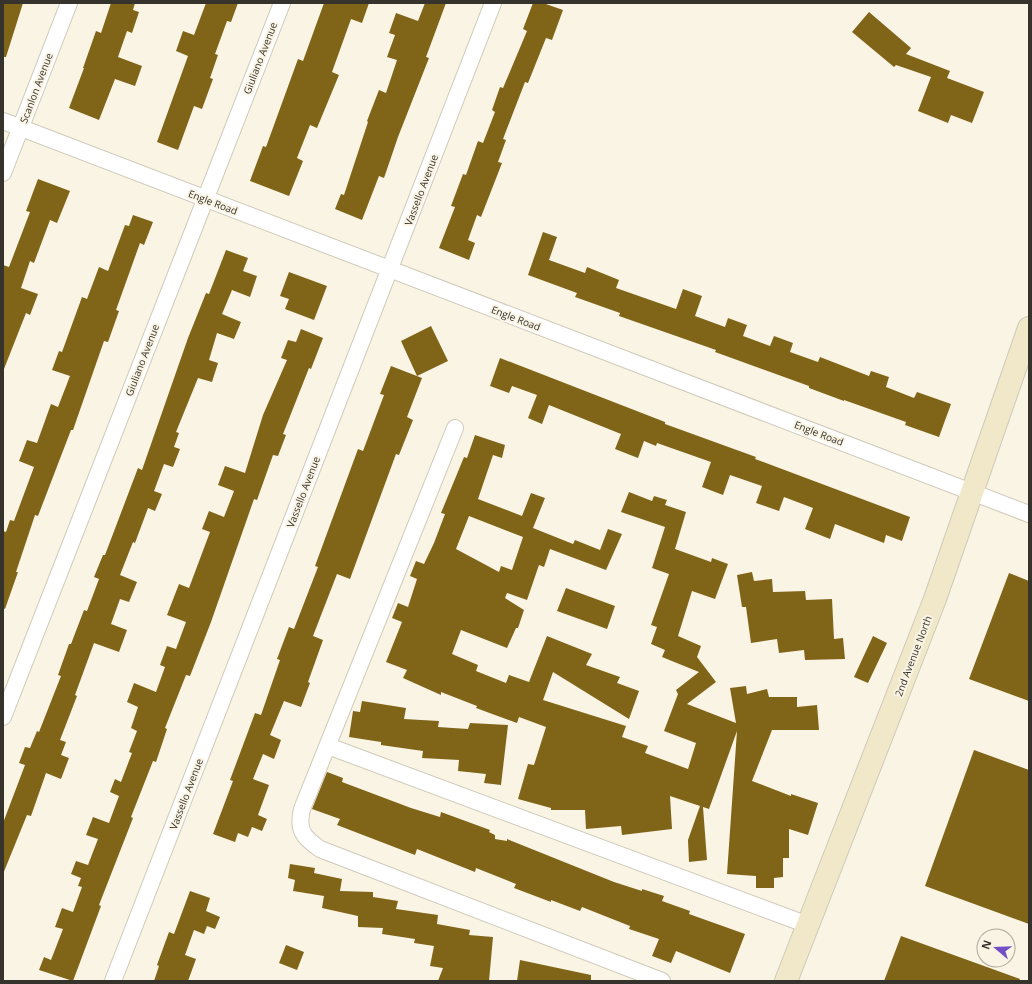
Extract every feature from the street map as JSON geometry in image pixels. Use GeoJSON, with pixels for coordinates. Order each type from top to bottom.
{"type":"FeatureCollection","features":[{"type":"Feature","properties":{"kind":"street","name":"Scanlon Avenue"},"geometry":{"type":"LineString","coordinates":[[3,173],[69,3]]}},
{"type":"Feature","properties":{"kind":"street","name":"Giuliano Avenue"},"geometry":{"type":"LineString","coordinates":[[3,717],[282,3]]}},
{"type":"Feature","properties":{"kind":"street","name":"Vassello Avenue"},"geometry":{"type":"LineString","coordinates":[[112,981],[493,3]]}},
{"type":"Feature","properties":{"kind":"street","name":"Engle Road"},"geometry":{"type":"LineString","coordinates":[[3,121],[1029,514]]}},
{"type":"Feature","properties":{"kind":"street","name":"2nd Avenue North"},"geometry":{"type":"LineString","coordinates":[[786,981],[935,599],[1029,328]]}},
{"type":"Feature","properties":{"kind":"street"},"geometry":{"type":"LineString","coordinates":[[455,428],[301,813],[300,826],[307,840],[320,849],[662,981]]}},
{"type":"Feature","properties":{"kind":"street"},"geometry":{"type":"LineString","coordinates":[[328,746],[808,925]]}},
{"type":"Feature","properties":{"kind":"building"},"geometry":{"type":"Polygon","coordinates":[[[3,3],[23,3],[6,57],[3,57],[3,3]]]}},
{"type":"Feature","properties":{"kind":"building"},"geometry":{"type":"Polygon","coordinates":[[[111,3],[135,3],[133,10],[139,12],[132,33],[127,31],[118,57],[142,66],[135,86],[115,79],[99,120],[69,108],[96,31],[101,33],[111,3]]]}},
{"type":"Feature","properties":{"kind":"building"},"geometry":{"type":"Polygon","coordinates":[[[206,3],[238,3],[231,22],[227,21],[215,54],[218,55],[210,78],[213,79],[202,109],[194,106],[178,150],[157,142],[188,56],[176,51],[183,31],[194,35],[206,3]]]}},
{"type":"Feature","properties":{"kind":"building"},"geometry":{"type":"Polygon","coordinates":[[[324,3],[369,3],[362,23],[351,19],[332,72],[339,75],[317,128],[310,125],[297,158],[303,161],[289,196],[250,181],[263,146],[266,147],[298,59],[303,61],[324,3]]]}},
{"type":"Feature","properties":{"kind":"building"},"geometry":{"type":"Polygon","coordinates":[[[425,3],[446,3],[426,57],[429,58],[398,137],[384,178],[379,176],[362,220],[335,209],[341,194],[344,195],[368,122],[367,121],[379,90],[386,93],[397,60],[387,57],[395,35],[389,33],[396,13],[418,21],[425,3]]]}},
{"type":"Feature","properties":{"kind":"building"},"geometry":{"type":"Polygon","coordinates":[[[533,3],[543,3],[563,10],[552,40],[546,38],[528,83],[525,82],[503,139],[506,140],[498,162],[502,163],[481,217],[477,215],[468,240],[475,243],[469,260],[439,248],[455,207],[451,206],[463,174],[466,175],[478,141],[483,143],[495,112],[492,110],[500,87],[503,88],[527,31],[523,29],[533,3]]]}},
{"type":"Feature","properties":{"kind":"building"},"geometry":{"type":"Polygon","coordinates":[[[869,12],[911,48],[906,54],[950,71],[947,78],[984,92],[972,123],[951,115],[948,123],[918,111],[931,77],[896,65],[894,67],[852,32],[869,12]]]}},
{"type":"Feature","properties":{"kind":"building"},"geometry":{"type":"Polygon","coordinates":[[[38,179],[70,191],[57,223],[50,220],[34,263],[30,261],[21,288],[38,294],[30,315],[26,313],[4,369],[3,265],[9,267],[30,212],[26,211],[38,179]]]}},
{"type":"Feature","properties":{"kind":"building"},"geometry":{"type":"Polygon","coordinates":[[[133,215],[153,222],[144,245],[140,243],[116,310],[119,311],[108,342],[104,341],[73,430],[71,430],[38,516],[35,515],[5,609],[3,608],[3,531],[6,532],[10,520],[14,521],[34,467],[19,461],[27,440],[37,443],[51,404],[58,407],[70,376],[52,370],[59,351],[62,352],[82,297],[87,299],[99,267],[108,271],[125,225],[129,226],[133,215]]]}},
{"type":"Feature","properties":{"kind":"building"},"geometry":{"type":"Polygon","coordinates":[[[543,232],[557,237],[549,260],[585,273],[587,267],[619,280],[616,288],[676,309],[683,289],[702,296],[695,316],[725,327],[728,318],[747,325],[743,336],[770,346],[774,336],[793,343],[790,352],[818,362],[820,357],[869,376],[871,371],[889,377],[886,387],[914,398],[917,392],[951,404],[939,437],[905,425],[906,422],[844,401],[809,388],[809,386],[715,352],[716,350],[619,316],[620,313],[575,297],[577,293],[528,275],[543,232]]]}},
{"type":"Feature","properties":{"kind":"building"},"geometry":{"type":"Polygon","coordinates":[[[226,250],[248,258],[243,271],[257,276],[250,297],[232,290],[222,314],[241,322],[234,339],[217,333],[209,360],[218,363],[212,382],[198,378],[176,432],[179,433],[174,447],[180,449],[173,467],[164,464],[154,491],[162,494],[155,511],[148,508],[135,543],[133,542],[120,575],[137,582],[129,602],[120,599],[111,624],[127,630],[119,652],[94,643],[75,695],[77,696],[60,740],[66,742],[61,755],[69,758],[61,779],[46,773],[31,816],[27,815],[3,874],[3,823],[25,765],[19,763],[25,747],[30,748],[37,731],[39,732],[61,676],[58,675],[69,644],[71,644],[84,610],[87,611],[99,579],[94,577],[103,555],[105,555],[138,468],[142,470],[188,338],[206,293],[209,294],[226,250]]]}},
{"type":"Feature","properties":{"kind":"building"},"geometry":{"type":"Polygon","coordinates":[[[289,272],[327,286],[314,320],[285,309],[289,299],[280,296],[289,272]]]}},
{"type":"Feature","properties":{"kind":"building"},"geometry":{"type":"Polygon","coordinates":[[[431,326],[448,361],[417,376],[401,341],[431,326]]]}},
{"type":"Feature","properties":{"kind":"building"},"geometry":{"type":"Polygon","coordinates":[[[301,329],[323,338],[311,369],[309,368],[283,434],[286,435],[278,456],[273,455],[257,500],[254,499],[211,622],[190,676],[186,675],[165,728],[167,729],[156,762],[153,761],[131,817],[133,818],[99,905],[101,906],[73,981],[39,970],[44,957],[51,960],[63,929],[55,927],[62,908],[73,912],[82,887],[78,886],[81,878],[71,874],[76,861],[88,865],[98,839],[86,835],[93,817],[109,823],[119,796],[110,792],[115,779],[121,782],[132,753],[129,752],[137,731],[131,728],[138,707],[127,702],[134,683],[156,692],[165,667],[160,665],[167,646],[176,649],[186,622],[167,615],[179,584],[189,588],[210,532],[202,529],[209,511],[224,517],[234,491],[218,485],[225,466],[245,473],[263,415],[287,360],[281,358],[288,340],[296,342],[301,329]]]}},
{"type":"Feature","properties":{"kind":"building"},"geometry":{"type":"Polygon","coordinates":[[[500,358],[665,422],[665,424],[756,457],[755,459],[910,517],[902,541],[886,535],[884,543],[835,524],[830,539],[805,529],[813,508],[784,497],[779,511],[756,503],[762,486],[730,475],[723,495],[702,487],[711,462],[657,443],[656,446],[644,441],[638,458],[615,449],[621,434],[549,405],[542,424],[528,418],[537,395],[512,386],[509,393],[490,386],[500,358]]]}},
{"type":"Feature","properties":{"kind":"building"},"geometry":{"type":"Polygon","coordinates":[[[391,366],[422,378],[407,417],[413,420],[399,455],[396,454],[350,579],[337,574],[313,636],[323,640],[301,707],[284,701],[270,735],[281,740],[274,759],[263,754],[253,779],[269,785],[258,815],[267,819],[262,831],[252,827],[248,837],[238,833],[235,842],[213,834],[233,781],[230,780],[255,713],[261,715],[280,660],[277,659],[289,627],[294,629],[318,567],[315,566],[358,449],[363,451],[384,395],[380,394],[391,366]]]}},
{"type":"Feature","properties":{"kind":"building"},"geometry":{"type":"Polygon","coordinates":[[[475,435],[505,445],[502,458],[493,455],[478,499],[522,516],[531,493],[545,498],[533,528],[573,544],[575,540],[600,550],[608,529],[622,534],[606,570],[550,549],[544,567],[539,565],[527,600],[507,593],[505,598],[524,610],[518,628],[516,628],[507,648],[461,630],[452,654],[478,665],[476,671],[506,683],[509,675],[529,682],[547,636],[592,654],[586,665],[620,677],[617,683],[639,691],[629,719],[553,672],[543,700],[626,726],[622,737],[648,746],[645,753],[688,769],[696,743],[664,731],[678,694],[676,690],[699,672],[662,657],[665,650],[651,644],[657,627],[651,625],[669,574],[652,568],[665,527],[621,512],[629,492],[652,501],[654,496],[667,500],[665,505],[686,512],[675,549],[711,562],[712,558],[728,564],[715,599],[692,591],[678,636],[701,646],[697,657],[716,682],[687,704],[736,723],[730,688],[746,686],[747,694],[767,689],[769,697],[797,697],[797,707],[817,705],[819,730],[772,730],[752,781],[791,796],[791,794],[818,803],[808,835],[789,829],[789,858],[783,858],[783,877],[774,878],[774,888],[756,888],[756,876],[727,874],[737,731],[709,809],[703,807],[707,860],[689,862],[688,840],[700,806],[670,796],[672,829],[622,835],[621,826],[586,829],[585,810],[551,810],[551,808],[518,799],[528,764],[534,765],[546,727],[519,717],[517,723],[476,708],[477,706],[441,692],[441,695],[403,678],[407,670],[386,662],[402,622],[392,618],[398,603],[408,607],[417,579],[410,576],[416,561],[424,564],[445,514],[441,513],[464,457],[467,458],[475,435]],[[469,516],[456,549],[499,572],[501,566],[512,570],[523,537],[469,516]]]}},
{"type":"Feature","properties":{"kind":"building"},"geometry":{"type":"Polygon","coordinates":[[[752,572],[754,581],[772,579],[773,592],[805,591],[806,600],[832,599],[834,639],[843,638],[845,659],[805,660],[804,650],[779,653],[777,639],[751,643],[746,607],[742,607],[737,575],[752,572]]]}},
{"type":"Feature","properties":{"kind":"building"},"geometry":{"type":"Polygon","coordinates":[[[1009,573],[1029,581],[1029,701],[969,679],[1009,573]]]}},
{"type":"Feature","properties":{"kind":"building"},"geometry":{"type":"Polygon","coordinates":[[[566,588],[615,606],[607,629],[557,611],[566,588]]]}},
{"type":"Feature","properties":{"kind":"building"},"geometry":{"type":"Polygon","coordinates":[[[873,636],[887,643],[868,683],[854,677],[873,636]]]}},
{"type":"Feature","properties":{"kind":"building"},"geometry":{"type":"Polygon","coordinates":[[[362,701],[406,708],[404,719],[439,721],[438,727],[468,729],[470,723],[508,725],[501,785],[484,783],[486,774],[458,771],[459,760],[422,758],[423,751],[381,745],[381,742],[349,737],[353,711],[360,712],[362,701]]]}},
{"type":"Feature","properties":{"kind":"building"},"geometry":{"type":"Polygon","coordinates":[[[974,750],[1029,770],[1029,924],[925,886],[974,750]]]}},
{"type":"Feature","properties":{"kind":"building"},"geometry":{"type":"Polygon","coordinates":[[[327,772],[343,778],[342,782],[411,808],[440,817],[441,812],[490,830],[489,832],[495,835],[495,839],[507,841],[507,839],[614,882],[664,896],[662,901],[690,911],[689,914],[745,934],[730,973],[676,951],[671,963],[652,956],[659,939],[629,929],[630,926],[582,907],[580,911],[551,900],[551,902],[514,888],[516,884],[476,868],[475,872],[417,849],[415,855],[337,825],[340,819],[312,809],[327,772]]]}},
{"type":"Feature","properties":{"kind":"building"},"geometry":{"type":"Polygon","coordinates":[[[290,864],[315,868],[314,873],[342,879],[340,891],[373,892],[373,897],[398,901],[396,909],[438,915],[437,924],[470,930],[469,935],[493,937],[489,981],[438,981],[443,968],[430,966],[434,946],[414,943],[415,939],[382,934],[383,928],[358,927],[358,916],[322,908],[324,896],[293,891],[295,880],[288,878],[290,864]]]}},
{"type":"Feature","properties":{"kind":"building"},"geometry":{"type":"Polygon","coordinates":[[[190,891],[210,898],[206,911],[220,917],[215,929],[207,926],[204,934],[194,930],[185,955],[196,959],[188,981],[154,981],[159,966],[157,965],[169,932],[174,934],[190,891]]]}},
{"type":"Feature","properties":{"kind":"building"},"geometry":{"type":"Polygon","coordinates":[[[901,936],[976,963],[976,968],[990,968],[1020,979],[1019,981],[884,981],[901,936]]]}},
{"type":"Feature","properties":{"kind":"building"},"geometry":{"type":"Polygon","coordinates":[[[286,945],[304,952],[297,970],[279,963],[286,945]]]}},
{"type":"Feature","properties":{"kind":"building"},"geometry":{"type":"Polygon","coordinates":[[[520,960],[591,975],[591,981],[517,981],[520,960]]]}}]}
